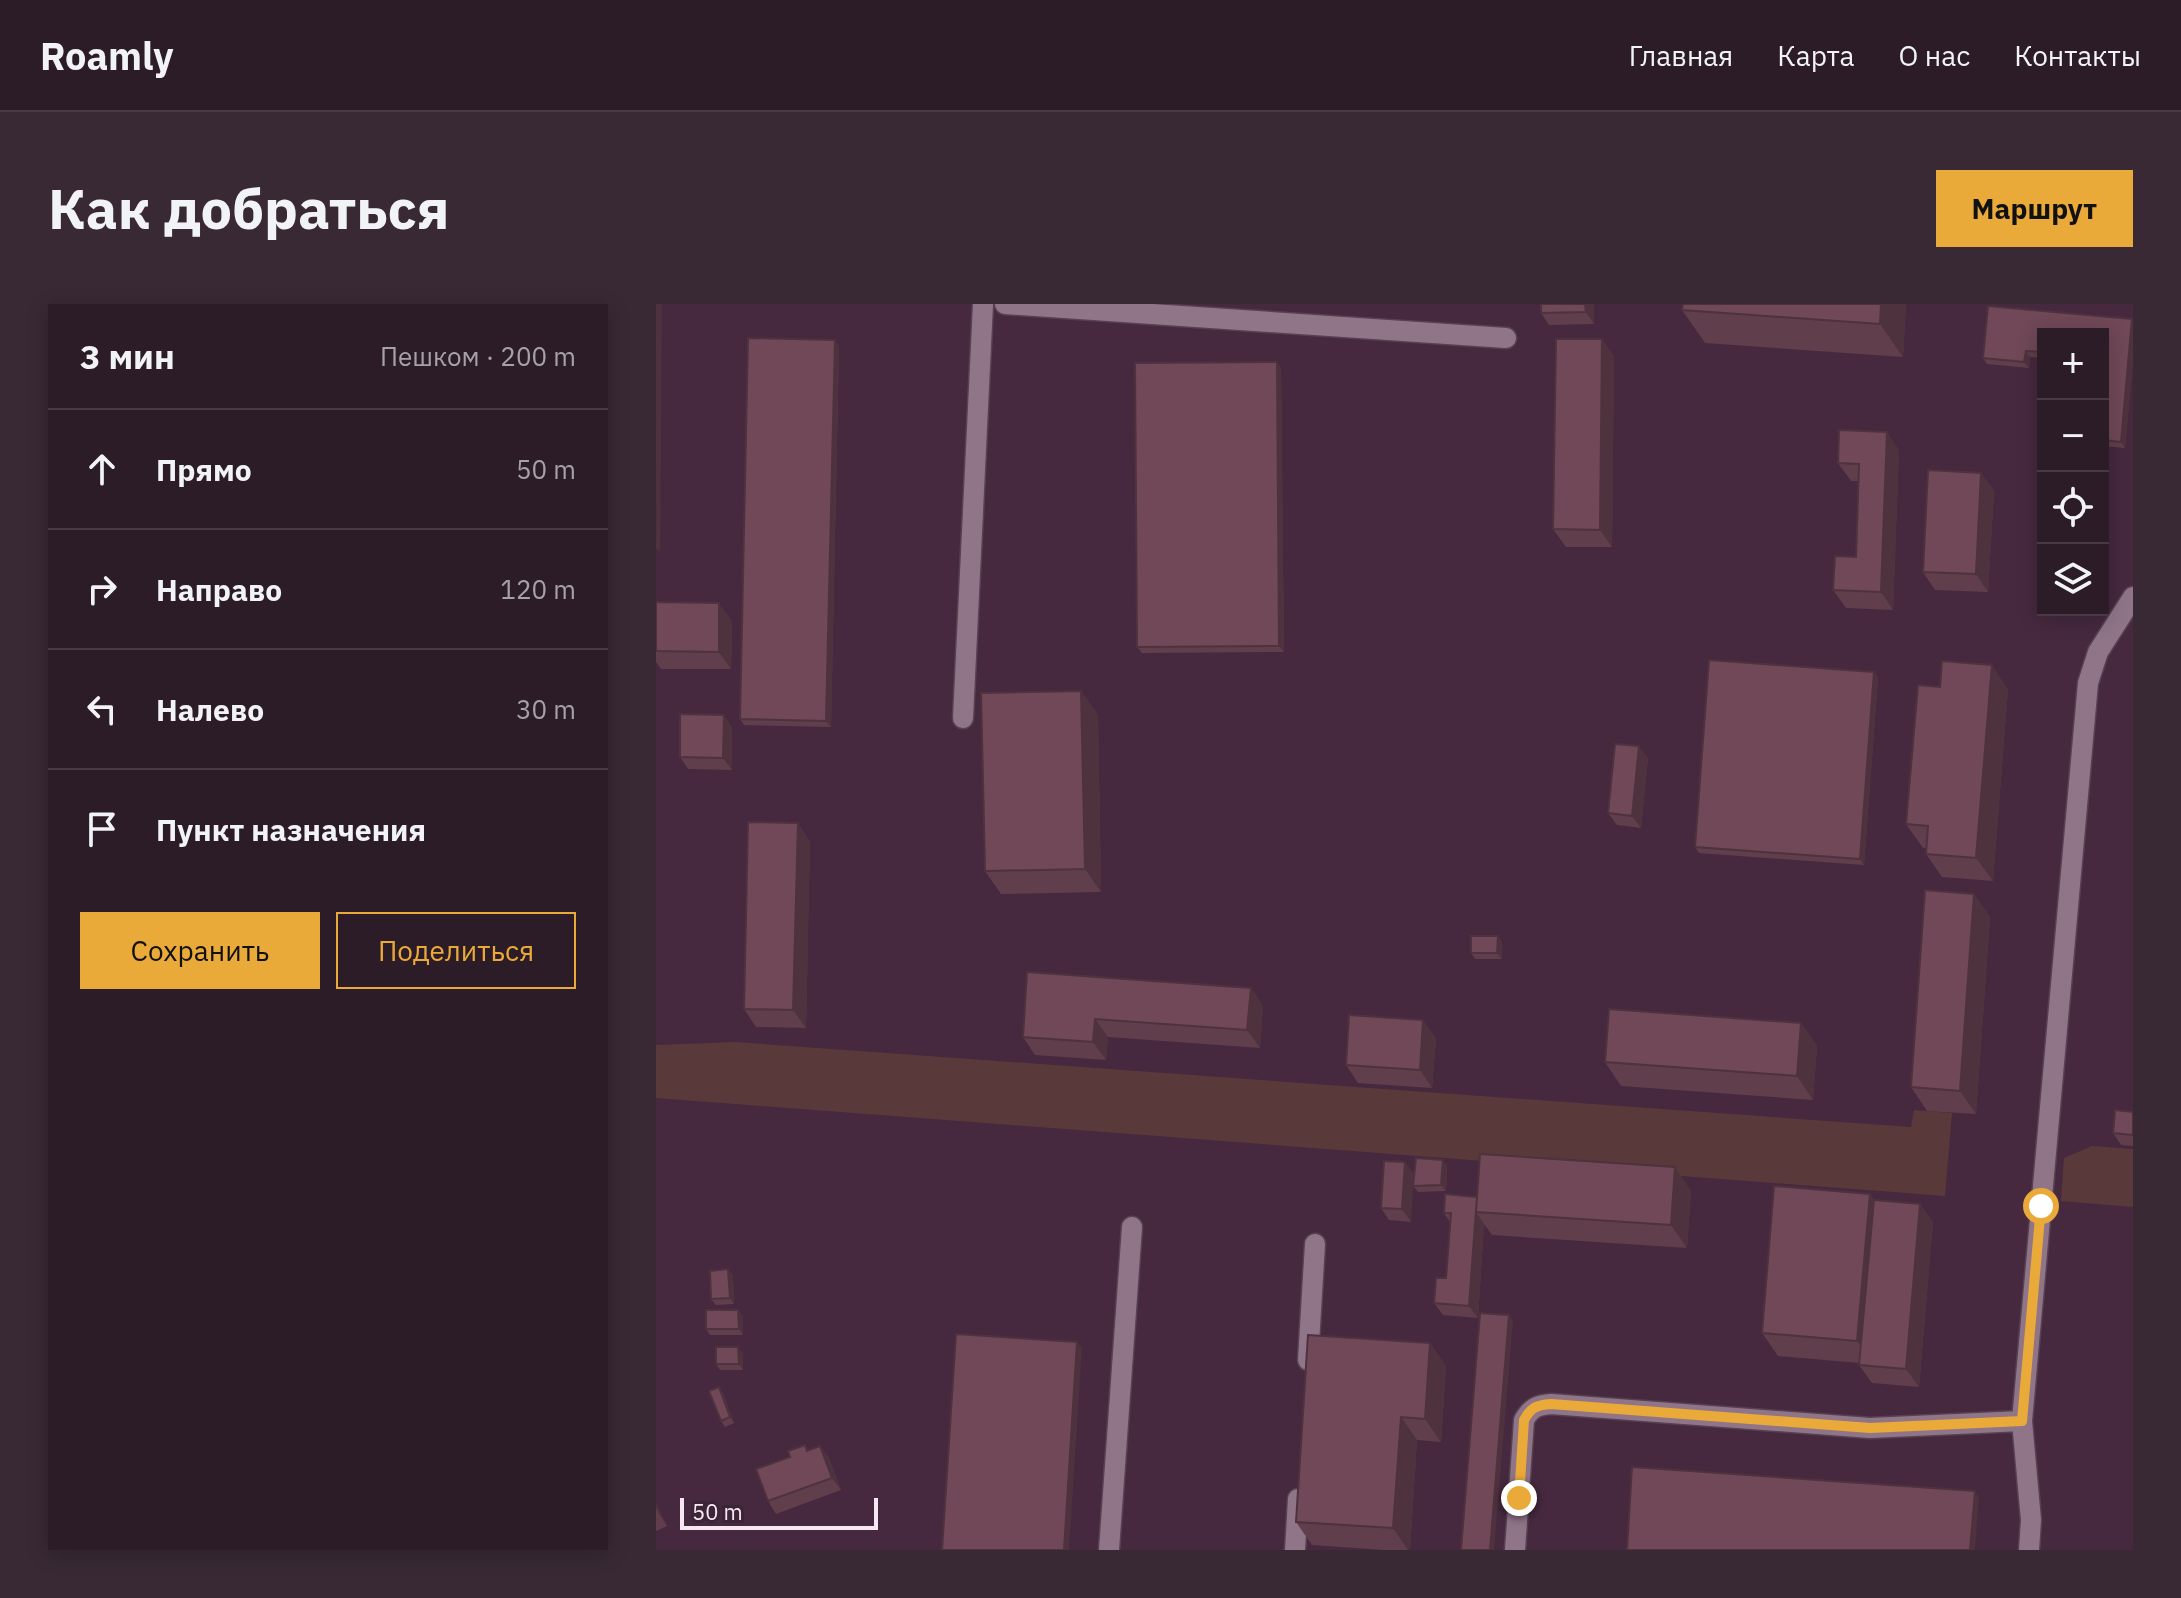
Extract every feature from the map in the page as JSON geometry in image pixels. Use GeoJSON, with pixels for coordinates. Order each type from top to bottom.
{"type":"FeatureCollection","features":[{"type":"Feature","properties":{"kind":"lane"},"geometry":{"type":"LineString","coordinates":[[963,718],[983,304]]}},
{"type":"Feature","properties":{"kind":"lane"},"geometry":{"type":"LineString","coordinates":[[1005,304],[1506,338]]}},
{"type":"Feature","properties":{"kind":"lane"},"geometry":{"type":"LineString","coordinates":[[2029,1550],[2031,1520],[2022,1421],[2088,683],[2098,652],[2133,597]]}},
{"type":"Feature","properties":{"kind":"lane"},"geometry":{"type":"LineString","coordinates":[[1109,1550],[1132,1227]]}},
{"type":"Feature","properties":{"kind":"lane"},"geometry":{"type":"LineString","coordinates":[[1306,1382],[1315,1244]]}},
{"type":"Feature","properties":{"kind":"lane"},"geometry":{"type":"LineString","coordinates":[[1515,1550],[1524,1420],[1537,1405],[1870,1428],[2022,1421]]}},
{"type":"Feature","properties":{"kind":"lane"},"geometry":{"type":"LineString","coordinates":[[1295,1550],[1300,1473]]}},
{"type":"Feature","properties":{"kind":"shaded area"},"geometry":{"type":"Polygon","coordinates":[[[656,304],[2133,304],[2133,1550],[656,1550],[656,304]]]}},
{"type":"Feature","properties":{"kind":"shaded area"},"geometry":{"type":"Polygon","coordinates":[[[736,1042],[1911,1127],[1914,1110],[1952,1113],[1945,1196],[656,1098],[656,1045],[736,1042]]]}},
{"type":"Feature","properties":{"kind":"shaded area"},"geometry":{"type":"Polygon","coordinates":[[[2092,1146],[2133,1149],[2133,1207],[2061,1201],[2064,1158],[2092,1146]]]}},
{"type":"Feature","properties":{"kind":"building"},"geometry":{"type":"Polygon","coordinates":[[[656,304],[658,304],[656,504],[656,304]]]}},
{"type":"Feature","properties":{"kind":"building"},"geometry":{"type":"Polygon","coordinates":[[[1541,304],[1585,304],[1586,312],[1541,313],[1541,304]]]}},
{"type":"Feature","properties":{"kind":"building"},"geometry":{"type":"Polygon","coordinates":[[[1683,304],[1881,304],[1880,324],[1682,310],[1683,304]]]}},
{"type":"Feature","properties":{"kind":"building"},"geometry":{"type":"Polygon","coordinates":[[[1988,306],[2132,319],[2121,442],[2109,441],[2109,328],[2037,328],[2037,352],[2026,351],[2024,362],[1983,358],[1988,306]]]}},
{"type":"Feature","properties":{"kind":"building"},"geometry":{"type":"Polygon","coordinates":[[[748,338],[835,340],[826,721],[740,719],[748,338]]]}},
{"type":"Feature","properties":{"kind":"building"},"geometry":{"type":"Polygon","coordinates":[[[1556,339],[1602,339],[1600,530],[1553,529],[1556,339]]]}},
{"type":"Feature","properties":{"kind":"building"},"geometry":{"type":"Polygon","coordinates":[[[1277,362],[1279,646],[1137,647],[1135,363],[1277,362]]]}},
{"type":"Feature","properties":{"kind":"building"},"geometry":{"type":"Polygon","coordinates":[[[1839,430],[1887,432],[1881,592],[1833,590],[1835,556],[1856,557],[1859,464],[1838,463],[1839,430]]]}},
{"type":"Feature","properties":{"kind":"building"},"geometry":{"type":"Polygon","coordinates":[[[1928,470],[1981,473],[1976,574],[1923,572],[1928,470]]]}},
{"type":"Feature","properties":{"kind":"building"},"geometry":{"type":"Polygon","coordinates":[[[656,602],[719,603],[719,652],[656,651],[656,602]]]}},
{"type":"Feature","properties":{"kind":"building"},"geometry":{"type":"Polygon","coordinates":[[[1709,660],[1874,672],[1860,859],[1695,847],[1709,660]]]}},
{"type":"Feature","properties":{"kind":"building"},"geometry":{"type":"Polygon","coordinates":[[[1942,661],[1992,665],[1976,858],[1926,854],[1928,826],[1906,824],[1918,685],[1940,687],[1942,661]]]}},
{"type":"Feature","properties":{"kind":"building"},"geometry":{"type":"Polygon","coordinates":[[[1081,691],[1085,869],[985,871],[981,693],[1081,691]]]}},
{"type":"Feature","properties":{"kind":"building"},"geometry":{"type":"Polygon","coordinates":[[[680,714],[724,715],[723,758],[680,757],[680,714]]]}},
{"type":"Feature","properties":{"kind":"building"},"geometry":{"type":"Polygon","coordinates":[[[1615,744],[1639,746],[1632,816],[1608,813],[1615,744]]]}},
{"type":"Feature","properties":{"kind":"building"},"geometry":{"type":"Polygon","coordinates":[[[748,822],[798,823],[793,1010],[744,1009],[748,822]]]}},
{"type":"Feature","properties":{"kind":"building"},"geometry":{"type":"Polygon","coordinates":[[[1925,890],[1974,894],[1960,1091],[1911,1087],[1925,890]]]}},
{"type":"Feature","properties":{"kind":"building"},"geometry":{"type":"Polygon","coordinates":[[[1471,936],[1498,936],[1497,953],[1471,953],[1471,936]]]}},
{"type":"Feature","properties":{"kind":"building"},"geometry":{"type":"Polygon","coordinates":[[[1027,972],[1251,988],[1247,1030],[1095,1019],[1093,1042],[1023,1037],[1027,972]]]}},
{"type":"Feature","properties":{"kind":"building"},"geometry":{"type":"Polygon","coordinates":[[[1609,1009],[1801,1023],[1797,1076],[1605,1062],[1609,1009]]]}},
{"type":"Feature","properties":{"kind":"building"},"geometry":{"type":"Polygon","coordinates":[[[1349,1015],[1423,1020],[1420,1070],[1346,1065],[1349,1015]]]}},
{"type":"Feature","properties":{"kind":"building"},"geometry":{"type":"Polygon","coordinates":[[[2115,1110],[2133,1112],[2133,1135],[2113,1133],[2115,1110]]]}},
{"type":"Feature","properties":{"kind":"building"},"geometry":{"type":"Polygon","coordinates":[[[1480,1154],[1675,1167],[1671,1225],[1476,1212],[1480,1154]]]}},
{"type":"Feature","properties":{"kind":"building"},"geometry":{"type":"Polygon","coordinates":[[[1416,1158],[1443,1160],[1441,1185],[1413,1186],[1416,1158]]]}},
{"type":"Feature","properties":{"kind":"building"},"geometry":{"type":"Polygon","coordinates":[[[1384,1161],[1405,1162],[1402,1209],[1381,1208],[1384,1161]]]}},
{"type":"Feature","properties":{"kind":"building"},"geometry":{"type":"Polygon","coordinates":[[[1774,1186],[1870,1194],[1857,1341],[1762,1333],[1774,1186]]]}},
{"type":"Feature","properties":{"kind":"building"},"geometry":{"type":"Polygon","coordinates":[[[1445,1194],[1477,1197],[1469,1306],[1434,1303],[1436,1278],[1446,1278],[1451,1213],[1444,1213],[1445,1194]]]}},
{"type":"Feature","properties":{"kind":"building"},"geometry":{"type":"Polygon","coordinates":[[[1874,1200],[1920,1204],[1906,1369],[1859,1365],[1874,1200]]]}},
{"type":"Feature","properties":{"kind":"building"},"geometry":{"type":"Polygon","coordinates":[[[728,1269],[730,1298],[711,1299],[710,1271],[728,1269]]]}},
{"type":"Feature","properties":{"kind":"building"},"geometry":{"type":"Polygon","coordinates":[[[706,1310],[738,1310],[739,1329],[706,1329],[706,1310]]]}},
{"type":"Feature","properties":{"kind":"building"},"geometry":{"type":"Polygon","coordinates":[[[1480,1313],[1509,1315],[1490,1550],[1461,1550],[1480,1313]]]}},
{"type":"Feature","properties":{"kind":"building"},"geometry":{"type":"Polygon","coordinates":[[[956,1334],[1077,1342],[1064,1550],[942,1550],[956,1334]]]}},
{"type":"Feature","properties":{"kind":"building"},"geometry":{"type":"Polygon","coordinates":[[[1308,1335],[1430,1343],[1425,1419],[1401,1417],[1393,1528],[1296,1522],[1308,1335]]]}},
{"type":"Feature","properties":{"kind":"building"},"geometry":{"type":"Polygon","coordinates":[[[716,1347],[738,1347],[739,1364],[716,1364],[716,1347]]]}},
{"type":"Feature","properties":{"kind":"building"},"geometry":{"type":"Polygon","coordinates":[[[719,1387],[730,1417],[721,1421],[709,1391],[719,1387]]]}},
{"type":"Feature","properties":{"kind":"building"},"geometry":{"type":"Polygon","coordinates":[[[805,1445],[807,1451],[820,1446],[832,1478],[768,1501],[756,1469],[790,1457],[788,1451],[805,1445]]]}},
{"type":"Feature","properties":{"kind":"building"},"geometry":{"type":"Polygon","coordinates":[[[1632,1467],[1975,1491],[1970,1550],[1627,1550],[1632,1467]]]}},
{"type":"Feature","properties":{"kind":"route"},"geometry":{"type":"LineString","coordinates":[[1519,1498],[1524,1420],[1537,1405],[1870,1428],[2022,1421],[2041,1206]]}}]}
